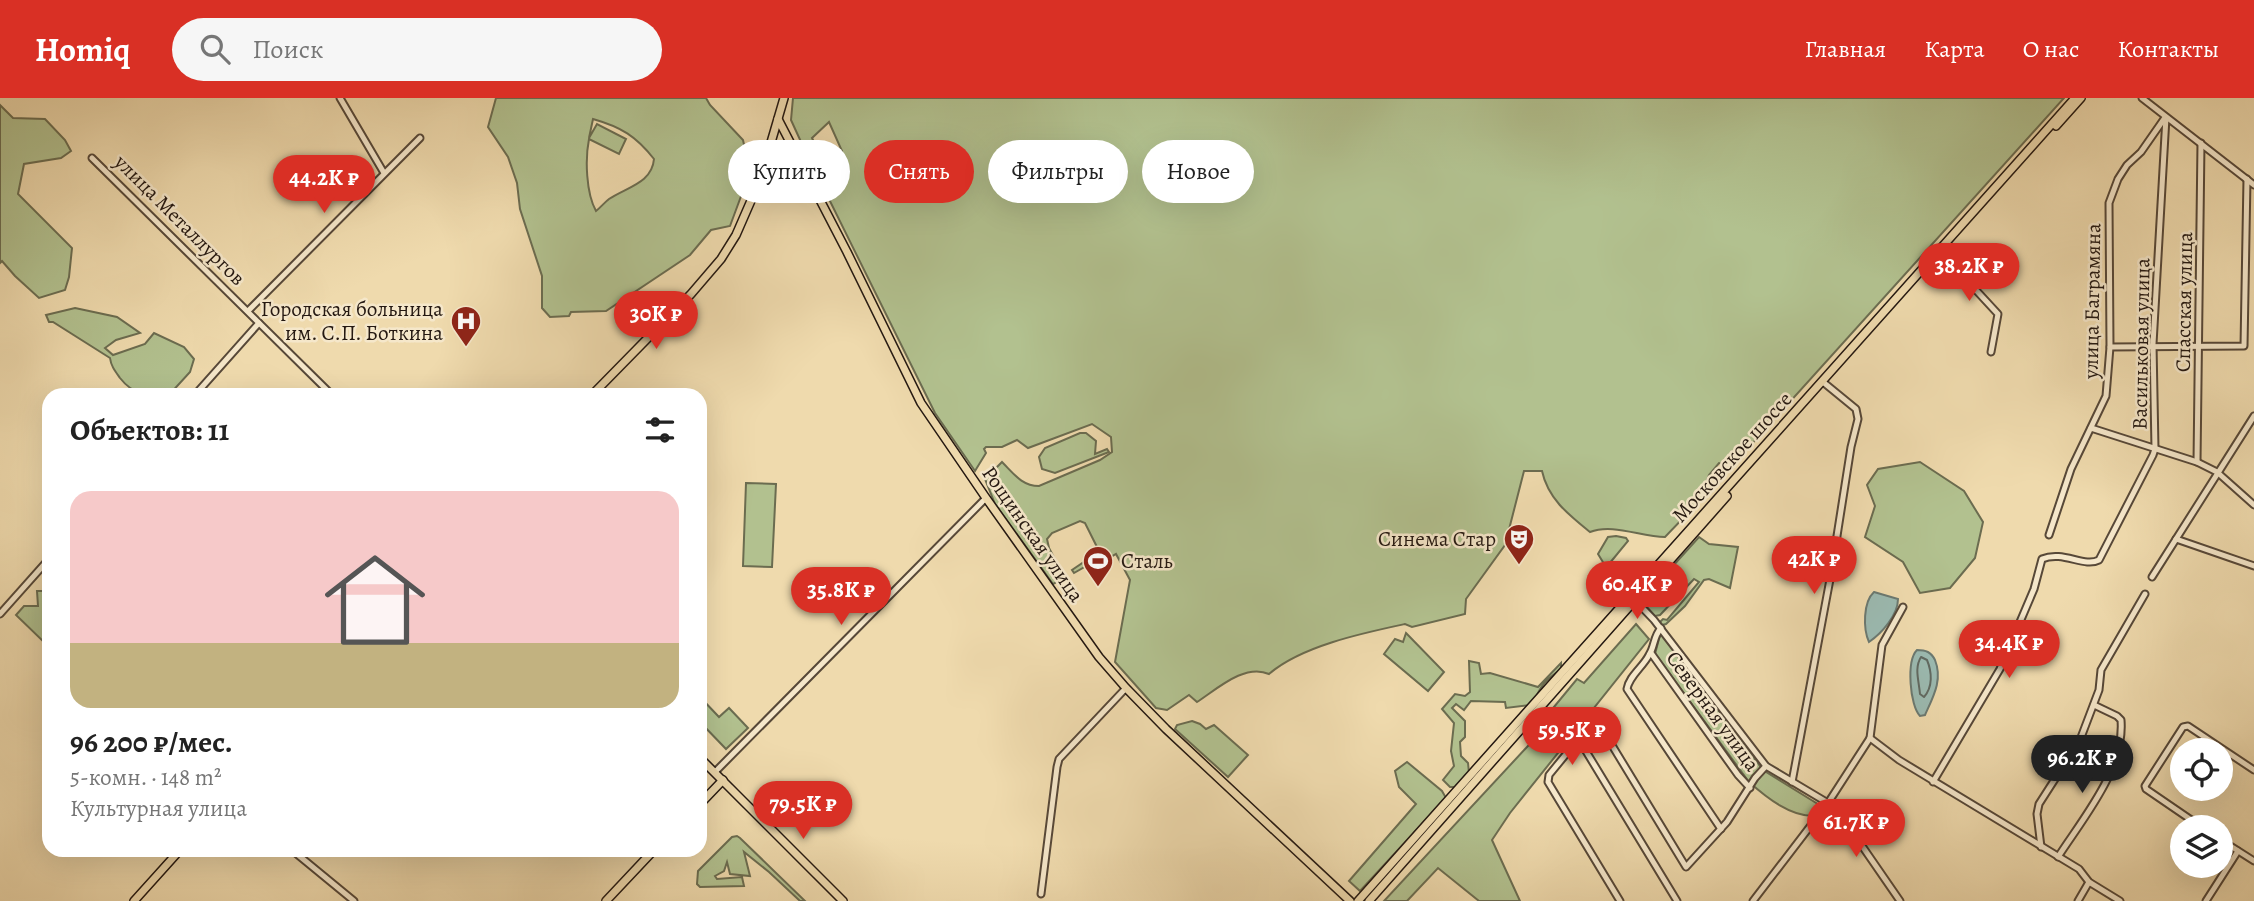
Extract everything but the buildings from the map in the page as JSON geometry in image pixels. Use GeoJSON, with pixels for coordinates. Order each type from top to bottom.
{"type":"FeatureCollection","features":[{"type":"Feature","properties":{"kind":"main road"},"geometry":{"type":"LineString","coordinates":[[772,140],[784,98]]}},
{"type":"Feature","properties":{"kind":"main road","name":"Московское шоссе"},"geometry":{"type":"LineString","coordinates":[[1358,901],[1633,598],[2075,98]]}},
{"type":"Feature","properties":{"kind":"main road","name":"Московское шоссе"},"geometry":{"type":"LineString","coordinates":[[1824,383],[2081,98]]}},
{"type":"Feature","properties":{"kind":"main road","name":"Рощинская улица"},"geometry":{"type":"LineString","coordinates":[[778,119],[790,140]]}},
{"type":"Feature","properties":{"kind":"main road"},"geometry":{"type":"LineString","coordinates":[[599,388],[682,304],[721,258],[736,236],[751,203]]}},
{"type":"Feature","properties":{"kind":"main road","name":"Рощинская улица"},"geometry":{"type":"LineString","coordinates":[[822,203],[921,403],[1099,657],[1126,688],[1350,901]]}},
{"type":"Feature","properties":{"kind":"main road","name":"Московское шоссе"},"geometry":{"type":"LineString","coordinates":[[1369,901],[1535,720],[1633,598]]}},
{"type":"Feature","properties":{"kind":"main road"},"geometry":{"type":"LineString","coordinates":[[707,765],[843,901]]}},
{"type":"Feature","properties":{"kind":"main road"},"geometry":{"type":"LineString","coordinates":[[707,797],[723,780]]}},
{"type":"Feature","properties":{"kind":"main road"},"geometry":{"type":"LineString","coordinates":[[134,901],[174,857]]}},
{"type":"Feature","properties":{"kind":"main road"},"geometry":{"type":"LineString","coordinates":[[606,901],[647,857]]}},
{"type":"Feature","properties":{"kind":"street"},"geometry":{"type":"LineString","coordinates":[[340,98],[384,173]]}},
{"type":"Feature","properties":{"kind":"street"},"geometry":{"type":"LineString","coordinates":[[2142,98],[2254,185]]}},
{"type":"Feature","properties":{"kind":"street","name":"улица Баграмяна"},"geometry":{"type":"LineString","coordinates":[[2049,535],[2071,469],[2106,396],[2110,346],[2109,203],[2118,179],[2127,165],[2141,152],[2165,117]]}},
{"type":"Feature","properties":{"kind":"street","name":"Васильковая улица"},"geometry":{"type":"LineString","coordinates":[[1933,782],[2000,669],[2034,589],[2042,559],[2064,556],[2089,564],[2099,560],[2154,449],[2154,347],[2165,117]]}},
{"type":"Feature","properties":{"kind":"street"},"geometry":{"type":"LineString","coordinates":[[248,311],[420,138]]}},
{"type":"Feature","properties":{"kind":"street","name":"Спасская улица"},"geometry":{"type":"LineString","coordinates":[[2197,462],[2201,143]]}},
{"type":"Feature","properties":{"kind":"street","name":"улица Металлургов"},"geometry":{"type":"LineString","coordinates":[[92,158],[325,388]]}},
{"type":"Feature","properties":{"kind":"street"},"geometry":{"type":"LineString","coordinates":[[2110,346],[2244,346],[2247,179]]}},
{"type":"Feature","properties":{"kind":"street"},"geometry":{"type":"LineString","coordinates":[[1930,268],[1974,288],[1998,314],[1991,352]]}},
{"type":"Feature","properties":{"kind":"street"},"geometry":{"type":"LineString","coordinates":[[201,388],[260,323]]}},
{"type":"Feature","properties":{"kind":"street"},"geometry":{"type":"LineString","coordinates":[[1792,782],[1858,419],[1856,409],[1824,383]]}},
{"type":"Feature","properties":{"kind":"street"},"geometry":{"type":"LineString","coordinates":[[2152,577],[2217,472],[2253,422]]}},
{"type":"Feature","properties":{"kind":"street"},"geometry":{"type":"LineString","coordinates":[[2091,428],[2197,462],[2217,472],[2254,505]]}},
{"type":"Feature","properties":{"kind":"street"},"geometry":{"type":"LineString","coordinates":[[715,772],[986,498]]}},
{"type":"Feature","properties":{"kind":"street"},"geometry":{"type":"LineString","coordinates":[[2176,539],[2254,566]]}},
{"type":"Feature","properties":{"kind":"street"},"geometry":{"type":"LineString","coordinates":[[0,614],[42,567]]}},
{"type":"Feature","properties":{"kind":"street"},"geometry":{"type":"LineString","coordinates":[[2042,848],[2037,814],[2039,804],[2084,730],[2099,690],[2101,670],[2145,594]]}},
{"type":"Feature","properties":{"kind":"street"},"geometry":{"type":"LineString","coordinates":[[1633,598],[1661,628],[1766,766],[1828,803],[1840,814],[1900,901]]}},
{"type":"Feature","properties":{"kind":"street"},"geometry":{"type":"LineString","coordinates":[[1753,901],[1828,803],[1870,738],[1882,645],[1903,607]]}},
{"type":"Feature","properties":{"kind":"street"},"geometry":{"type":"LineString","coordinates":[[1661,628],[1654,636],[1650,653],[1630,680],[1627,690],[1721,829]]}},
{"type":"Feature","properties":{"kind":"street","name":"Северная улица"},"geometry":{"type":"LineString","coordinates":[[1650,653],[1750,788]]}},
{"type":"Feature","properties":{"kind":"street"},"geometry":{"type":"LineString","coordinates":[[1041,894],[1059,759],[1126,688]]}},
{"type":"Feature","properties":{"kind":"street"},"geometry":{"type":"LineString","coordinates":[[2058,857],[2109,777],[2119,739],[2120,720],[2094,705]]}},
{"type":"Feature","properties":{"kind":"street"},"geometry":{"type":"LineString","coordinates":[[1535,720],[1559,721],[1570,716],[1582,716],[1598,726],[1686,867],[1721,829],[1766,766]]}},
{"type":"Feature","properties":{"kind":"street"},"geometry":{"type":"LineString","coordinates":[[1535,720],[1581,743],[1677,901]]}},
{"type":"Feature","properties":{"kind":"street"},"geometry":{"type":"LineString","coordinates":[[2184,815],[2146,789],[2145,784],[2185,725],[2254,769]]}},
{"type":"Feature","properties":{"kind":"street"},"geometry":{"type":"LineString","coordinates":[[1870,738],[1933,782],[2078,869],[2089,881],[2120,901]]}},
{"type":"Feature","properties":{"kind":"street"},"geometry":{"type":"LineString","coordinates":[[1576,742],[1549,775],[1548,780],[1620,901]]}},
{"type":"Feature","properties":{"kind":"street"},"geometry":{"type":"LineString","coordinates":[[2233,848],[2254,861]]}},
{"type":"Feature","properties":{"kind":"street"},"geometry":{"type":"LineString","coordinates":[[2206,901],[2238,851]]}},
{"type":"Feature","properties":{"kind":"street"},"geometry":{"type":"LineString","coordinates":[[301,857],[354,901]]}},
{"type":"Feature","properties":{"kind":"street"},"geometry":{"type":"LineString","coordinates":[[2078,901],[2089,881]]}},
{"type":"Feature","properties":{"kind":"green space"},"geometry":{"type":"Polygon","coordinates":[[[496,98],[706,98],[743,140],[728,140],[728,203],[739,203],[730,226],[711,230],[690,255],[606,311],[571,312],[569,316],[550,317],[542,308],[542,276],[520,209],[517,183],[508,157],[488,127],[496,98]],[[593,119],[589,138],[597,124],[626,139],[619,154],[589,139],[587,176],[596,211],[609,199],[638,184],[649,174],[652,167],[654,159],[641,144],[620,129],[593,119]]]}},
{"type":"Feature","properties":{"kind":"green space"},"geometry":{"type":"Polygon","coordinates":[[[793,98],[2064,98],[1732,466],[1719,463],[1707,480],[1711,489],[1665,537],[1608,529],[1590,532],[1554,498],[1542,471],[1524,471],[1505,545],[1466,599],[1465,614],[1412,627],[1405,624],[1333,642],[1282,664],[1269,674],[1250,672],[1241,675],[1197,702],[1189,695],[1167,710],[1156,708],[1115,662],[1130,580],[1116,554],[1099,564],[1097,560],[1074,573],[1072,570],[1094,555],[1098,549],[1085,523],[1080,521],[1052,533],[1047,539],[1049,548],[1065,578],[1053,584],[995,504],[985,479],[1002,462],[1023,482],[1039,486],[1100,460],[1112,452],[1111,437],[1092,424],[1028,448],[1017,440],[1002,447],[986,447],[986,453],[975,471],[935,413],[831,203],[850,203],[850,140],[837,140],[829,122],[813,140],[800,140],[791,120],[793,98]]]}},
{"type":"Feature","properties":{"kind":"green space"},"geometry":{"type":"Polygon","coordinates":[[[0,105],[13,118],[45,119],[65,140],[71,151],[61,158],[24,164],[18,194],[72,248],[65,290],[39,298],[2,261],[0,263],[0,105]]]}},
{"type":"Feature","properties":{"kind":"green space"},"geometry":{"type":"Polygon","coordinates":[[[75,308],[117,317],[140,333],[116,340],[105,348],[113,355],[145,344],[154,333],[184,347],[194,359],[190,372],[175,388],[131,388],[120,378],[110,358],[49,322],[46,315],[75,308]]]}},
{"type":"Feature","properties":{"kind":"green space"},"geometry":{"type":"Polygon","coordinates":[[[1086,433],[1096,441],[1095,454],[1107,449],[1109,452],[1055,473],[1042,469],[1039,457],[1045,448],[1086,433]]]}},
{"type":"Feature","properties":{"kind":"green space"},"geometry":{"type":"Polygon","coordinates":[[[1920,462],[1964,491],[1983,522],[1975,558],[1950,588],[1920,593],[1903,562],[1865,537],[1875,506],[1867,485],[1878,469],[1920,462]]]}},
{"type":"Feature","properties":{"kind":"green space"},"geometry":{"type":"Polygon","coordinates":[[[746,483],[776,484],[772,567],[743,566],[746,483]]]}},
{"type":"Feature","properties":{"kind":"green space"},"geometry":{"type":"Polygon","coordinates":[[[1616,536],[1628,541],[1609,564],[1624,577],[1630,588],[1606,567],[1598,554],[1608,537],[1616,536]]]}},
{"type":"Feature","properties":{"kind":"green space"},"geometry":{"type":"Polygon","coordinates":[[[1699,537],[1709,544],[1738,547],[1730,588],[1709,579],[1704,580],[1685,606],[1662,625],[1660,622],[1667,620],[1699,582],[1694,579],[1660,615],[1655,616],[1644,604],[1644,598],[1699,537]]]}},
{"type":"Feature","properties":{"kind":"green space"},"geometry":{"type":"Polygon","coordinates":[[[37,591],[42,591],[42,640],[16,615],[24,606],[38,606],[37,591]]]}},
{"type":"Feature","properties":{"kind":"green space"},"geometry":{"type":"Polygon","coordinates":[[[1636,624],[1649,639],[1510,813],[1492,840],[1520,901],[1479,901],[1438,868],[1407,901],[1384,901],[1552,720],[1549,713],[1577,679],[1584,683],[1636,624]]]}},
{"type":"Feature","properties":{"kind":"green space"},"geometry":{"type":"Polygon","coordinates":[[[1406,633],[1444,672],[1428,691],[1384,654],[1395,639],[1403,642],[1406,633]]]}},
{"type":"Feature","properties":{"kind":"green space"},"geometry":{"type":"Polygon","coordinates":[[[1660,635],[1763,770],[1821,806],[1815,816],[1788,810],[1749,782],[1655,654],[1660,635]]]}},
{"type":"Feature","properties":{"kind":"green space"},"geometry":{"type":"Polygon","coordinates":[[[1469,661],[1479,663],[1481,674],[1490,673],[1538,687],[1561,663],[1561,669],[1541,687],[1531,705],[1506,708],[1505,702],[1471,701],[1464,710],[1456,704],[1452,708],[1465,721],[1465,737],[1460,742],[1461,756],[1468,763],[1469,773],[1456,787],[1450,787],[1443,780],[1454,766],[1451,751],[1454,723],[1442,709],[1455,694],[1465,696],[1470,692],[1469,661]]]}},
{"type":"Feature","properties":{"kind":"green space"},"geometry":{"type":"Polygon","coordinates":[[[707,704],[719,717],[729,708],[748,728],[726,749],[707,729],[707,704]]]}},
{"type":"Feature","properties":{"kind":"green space"},"geometry":{"type":"Polygon","coordinates":[[[1192,721],[1206,729],[1214,725],[1248,755],[1228,777],[1175,729],[1177,725],[1192,721]]]}},
{"type":"Feature","properties":{"kind":"green space"},"geometry":{"type":"Polygon","coordinates":[[[1407,762],[1442,791],[1446,798],[1360,891],[1349,881],[1416,804],[1399,787],[1395,771],[1407,762]]]}},
{"type":"Feature","properties":{"kind":"green space"},"geometry":{"type":"Polygon","coordinates":[[[737,836],[805,901],[800,901],[744,852],[750,876],[730,874],[727,862],[724,871],[715,876],[717,879],[742,877],[744,886],[700,887],[697,884],[698,871],[732,837],[737,836]]]}},
{"type":"Feature","properties":{"kind":"water"},"geometry":{"type":"Polygon","coordinates":[[[1874,592],[1898,599],[1888,623],[1869,642],[1865,616],[1870,596],[1874,592]]]}},
{"type":"Feature","properties":{"kind":"water"},"geometry":{"type":"Polygon","coordinates":[[[1917,650],[1932,655],[1938,674],[1931,702],[1925,715],[1920,716],[1914,703],[1910,673],[1917,650]]]}},
{"type":"Feature","properties":{"kind":"place","name":"Городская больница им. С.П. Боткина"},"geometry":{"type":"Point","coordinates":[466,348]}},
{"type":"Feature","properties":{"kind":"place","name":"Синема Стар"},"geometry":{"type":"Point","coordinates":[1519,566]}},
{"type":"Feature","properties":{"kind":"place","name":"Сталь"},"geometry":{"type":"Point","coordinates":[1098,588]}}]}
